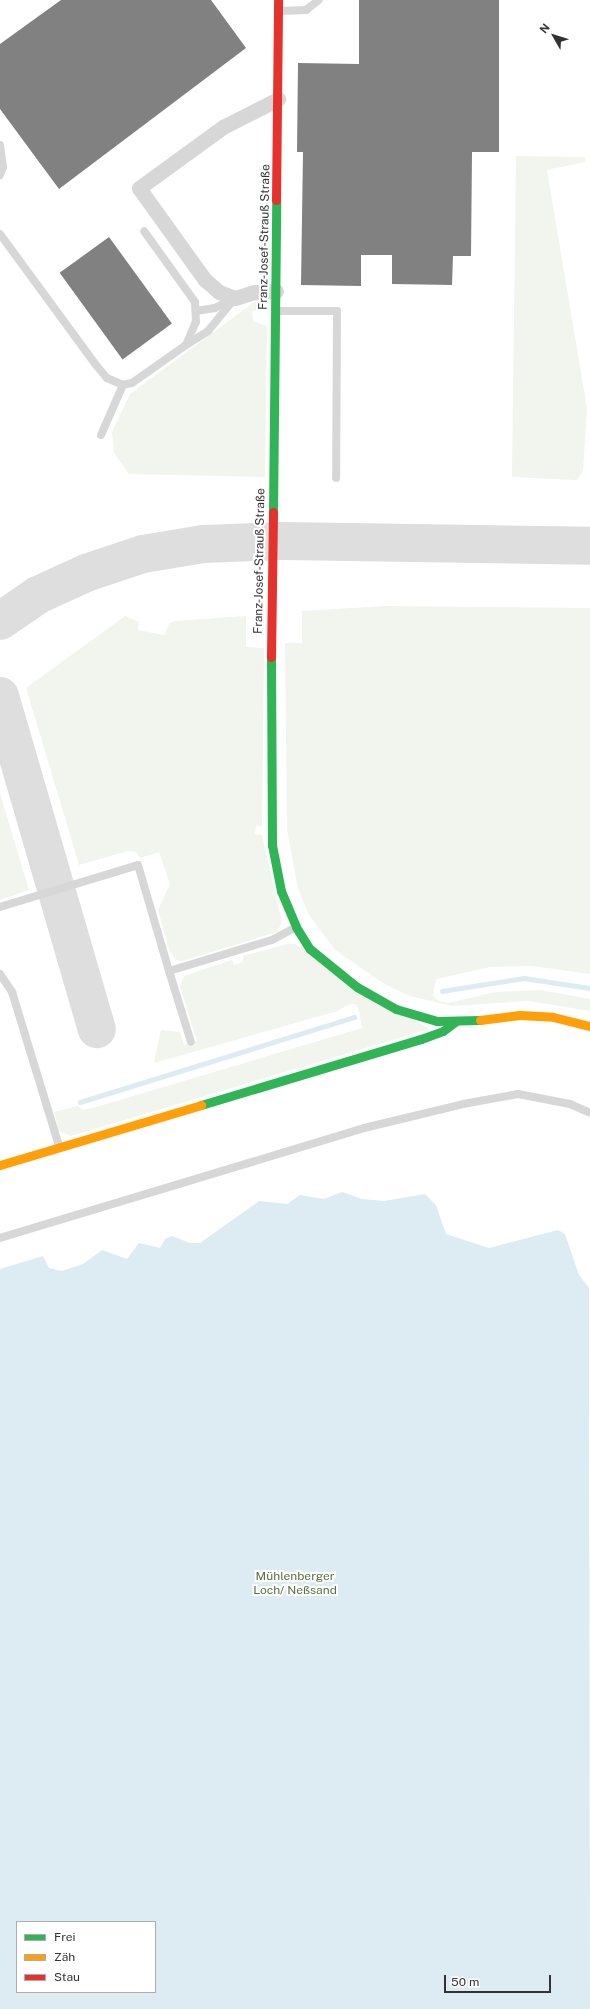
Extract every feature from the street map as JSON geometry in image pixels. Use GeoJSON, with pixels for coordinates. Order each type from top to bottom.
{"type":"FeatureCollection","features":[{"type":"Feature","properties":{"kind":"street","name":"Franz-Josef-Strauß Straße"},"geometry":{"type":"LineString","coordinates":[[278,0],[270,829],[281,891],[296,927],[321,960],[378,1000],[425,1019],[455,1022]]}},
{"type":"Feature","properties":{"kind":"street"},"geometry":{"type":"LineString","coordinates":[[276,291],[254,292],[235,298],[219,292],[205,280],[140,188],[223,127],[278,99]]}},
{"type":"Feature","properties":{"kind":"street"},"geometry":{"type":"LineString","coordinates":[[0,1165],[421,1039],[443,1031],[455,1022],[520,1015],[553,1017],[590,1026]]}},
{"type":"Feature","properties":{"kind":"lane"},"geometry":{"type":"LineString","coordinates":[[278,11],[306,10],[319,0]]}},
{"type":"Feature","properties":{"kind":"lane"},"geometry":{"type":"LineString","coordinates":[[0,145],[3,167],[0,176]]}},
{"type":"Feature","properties":{"kind":"lane"},"geometry":{"type":"LineString","coordinates":[[144,231],[195,302],[196,322],[186,345]]}},
{"type":"Feature","properties":{"kind":"lane"},"geometry":{"type":"LineString","coordinates":[[0,234],[96,365],[107,378],[123,385],[132,383],[208,331],[235,298]]}},
{"type":"Feature","properties":{"kind":"lane"},"geometry":{"type":"LineString","coordinates":[[196,311],[215,308],[235,298]]}},
{"type":"Feature","properties":{"kind":"lane"},"geometry":{"type":"LineString","coordinates":[[276,311],[337,311],[336,478]]}},
{"type":"Feature","properties":{"kind":"lane"},"geometry":{"type":"LineString","coordinates":[[101,435],[123,385]]}},
{"type":"Feature","properties":{"kind":"lane"},"geometry":{"type":"LineString","coordinates":[[0,907],[138,865],[191,1042]]}},
{"type":"Feature","properties":{"kind":"lane"},"geometry":{"type":"LineString","coordinates":[[169,971],[272,940],[296,927]]}},
{"type":"Feature","properties":{"kind":"lane"},"geometry":{"type":"LineString","coordinates":[[0,974],[12,992],[60,1147]]}},
{"type":"Feature","properties":{"kind":"lane"},"geometry":{"type":"LineString","coordinates":[[0,1238],[364,1128],[463,1104],[518,1094],[570,1104],[590,1113]]}},
{"type":"Feature","properties":{"kind":"shaded area"},"geometry":{"type":"Polygon","coordinates":[[[516,156],[585,157],[585,162],[547,170],[587,408],[583,471],[577,480],[512,477],[516,156]]]}},
{"type":"Feature","properties":{"kind":"shaded area"},"geometry":{"type":"Polygon","coordinates":[[[257,300],[263,303],[263,310],[252,311],[253,321],[267,326],[265,477],[129,474],[114,453],[112,432],[130,394],[257,300]]]}},
{"type":"Feature","properties":{"kind":"shaded area"},"geometry":{"type":"Polygon","coordinates":[[[385,606],[590,608],[590,974],[532,966],[490,967],[436,979],[433,995],[437,1000],[448,1003],[495,992],[541,990],[590,999],[590,1011],[529,1001],[452,1006],[410,996],[386,985],[335,950],[309,915],[298,889],[287,830],[285,643],[302,643],[302,611],[385,606]]]}},
{"type":"Feature","properties":{"kind":"shaded area"},"geometry":{"type":"Polygon","coordinates":[[[125,616],[139,622],[138,630],[164,635],[169,624],[174,621],[246,616],[246,647],[264,648],[262,826],[256,826],[255,834],[262,835],[282,922],[277,932],[182,961],[177,960],[170,952],[158,910],[170,884],[159,852],[140,858],[136,852],[128,851],[79,865],[26,688],[125,616]]]}},
{"type":"Feature","properties":{"kind":"shaded area"},"geometry":{"type":"Polygon","coordinates":[[[0,793],[29,890],[0,900],[0,793]]]}},
{"type":"Feature","properties":{"kind":"shaded area"},"geometry":{"type":"Polygon","coordinates":[[[287,944],[295,944],[429,1029],[71,1136],[59,1131],[54,1112],[77,1106],[84,1110],[103,1105],[362,1028],[359,1010],[356,1004],[350,1004],[338,1011],[154,1063],[161,1030],[180,1032],[184,1045],[197,1041],[180,986],[184,976],[232,960],[234,965],[243,962],[243,956],[287,944]]]}},
{"type":"Feature","properties":{"kind":"shaded area","name":"Mühlenberger Loch/ Neßsand"},"geometry":{"type":"Polygon","coordinates":[[[342,1192],[362,1199],[384,1201],[425,1194],[436,1205],[446,1234],[489,1248],[558,1230],[565,1234],[579,1275],[589,1288],[590,2009],[0,2009],[0,1269],[43,1256],[49,1268],[62,1271],[83,1264],[102,1250],[127,1259],[139,1243],[160,1248],[165,1239],[172,1236],[190,1243],[200,1243],[259,1201],[287,1204],[300,1195],[324,1199],[342,1192]]]}},
{"type":"Feature","properties":{"kind":"building"},"geometry":{"type":"Polygon","coordinates":[[[61,0],[211,0],[246,48],[59,189],[0,109],[0,44],[61,0]]]}},
{"type":"Feature","properties":{"kind":"building"},"geometry":{"type":"Polygon","coordinates":[[[359,0],[499,0],[499,152],[472,152],[471,256],[453,256],[452,285],[392,284],[392,255],[361,255],[361,286],[301,285],[303,152],[297,152],[298,63],[359,64],[359,0]]]}},
{"type":"Feature","properties":{"kind":"building"},"geometry":{"type":"Polygon","coordinates":[[[109,237],[172,324],[123,359],[60,273],[109,237]]]}},
{"type":"Feature","properties":{"kind":"waterway"},"geometry":{"type":"LineString","coordinates":[[442,991],[524,978],[590,988]]}},
{"type":"Feature","properties":{"kind":"waterway"},"geometry":{"type":"LineString","coordinates":[[80,1102],[354,1017]]}},
{"type":"Feature","properties":{"kind":"taxiway"},"geometry":{"type":"LineString","coordinates":[[0,621],[38,595],[86,573],[143,554],[203,544],[284,541],[590,546]]}},
{"type":"Feature","properties":{"kind":"taxiway"},"geometry":{"type":"LineString","coordinates":[[0,696],[97,1029]]}},
{"type":"Feature","properties":{"kind":"traffic: fast"},"geometry":{"type":"LineString","coordinates":[[273,512],[276,200]]}},
{"type":"Feature","properties":{"kind":"traffic: fast"},"geometry":{"type":"LineString","coordinates":[[271,657],[272,845],[281,891],[296,927],[310,949],[357,987],[396,1009],[437,1021],[480,1020]]}},
{"type":"Feature","properties":{"kind":"traffic: fast"},"geometry":{"type":"LineString","coordinates":[[201,1105],[421,1039],[443,1031],[455,1022]]}},
{"type":"Feature","properties":{"kind":"traffic: slow"},"geometry":{"type":"LineString","coordinates":[[480,1020],[520,1015],[553,1017],[590,1026]]}},
{"type":"Feature","properties":{"kind":"traffic: slow"},"geometry":{"type":"LineString","coordinates":[[0,1165],[201,1105]]}},
{"type":"Feature","properties":{"kind":"traffic: jam"},"geometry":{"type":"LineString","coordinates":[[276,200],[278,0]]}},
{"type":"Feature","properties":{"kind":"traffic: jam"},"geometry":{"type":"LineString","coordinates":[[271,657],[273,512]]}}]}
